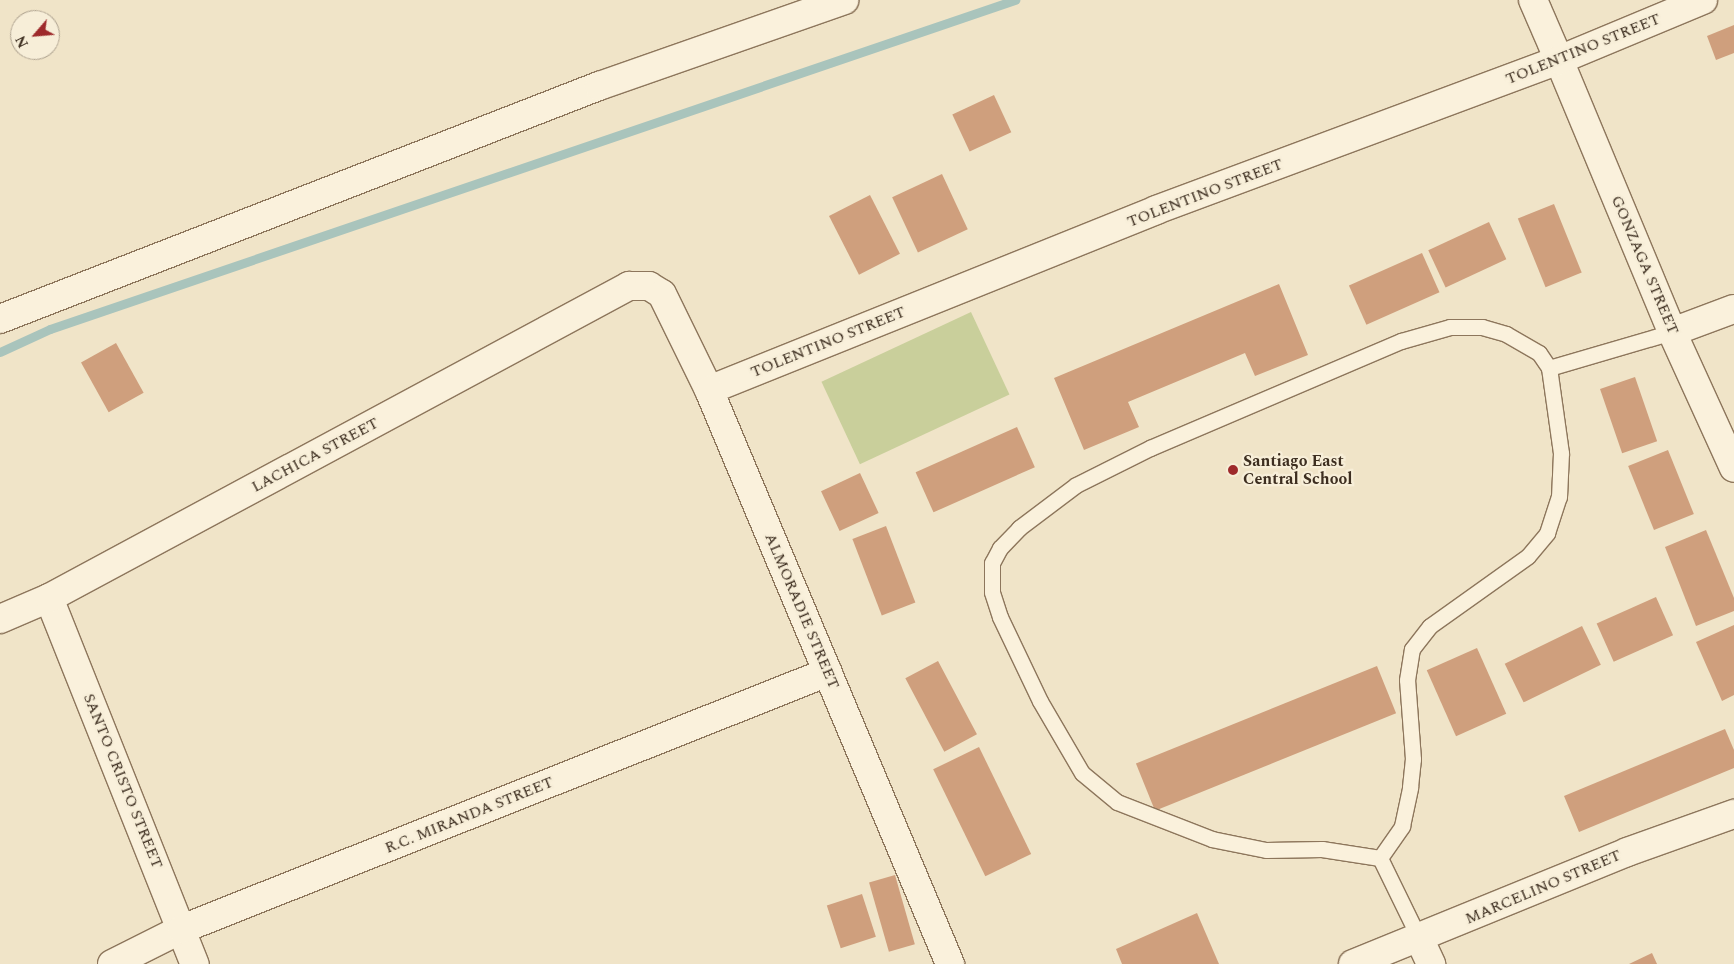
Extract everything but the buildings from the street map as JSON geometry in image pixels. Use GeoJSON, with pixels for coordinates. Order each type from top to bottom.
{"type":"FeatureCollection","features":[{"type":"Feature","properties":{"kind":"street"},"geometry":{"type":"LineString","coordinates":[[0,319],[599,86],[844,0]]}},
{"type":"Feature","properties":{"kind":"street","name":"GONZAGA STREET"},"geometry":{"type":"LineString","coordinates":[[1533,0],[1672,332],[1734,468]]}},
{"type":"Feature","properties":{"kind":"street","name":"TOLENTINO STREET"},"geometry":{"type":"LineString","coordinates":[[709,390],[1156,210],[1559,60],[1703,0]]}},
{"type":"Feature","properties":{"kind":"street","name":"ALMORADIE STREET"},"geometry":{"type":"LineString","coordinates":[[629,286],[649,286],[662,294],[709,390],[950,964]]}},
{"type":"Feature","properties":{"kind":"street","name":"LACHICA STREET"},"geometry":{"type":"LineString","coordinates":[[0,619],[50,598],[629,286]]}},
{"type":"Feature","properties":{"kind":"street"},"geometry":{"type":"LineString","coordinates":[[1672,332],[1734,309]]}},
{"type":"Feature","properties":{"kind":"street","name":"SANTO CRISTO STREET"},"geometry":{"type":"LineString","coordinates":[[50,598],[195,964]]}},
{"type":"Feature","properties":{"kind":"street","name":"R.C. MIRANDA STREET"},"geometry":{"type":"LineString","coordinates":[[112,964],[182,929],[828,672]]}},
{"type":"Feature","properties":{"kind":"street","name":"MARCELINO STREET"},"geometry":{"type":"LineString","coordinates":[[1353,964],[1626,852],[1734,814]]}},
{"type":"Feature","properties":{"kind":"street"},"geometry":{"type":"LineString","coordinates":[[1419,938],[1431,964]]}},
{"type":"Feature","properties":{"kind":"lane"},"geometry":{"type":"LineString","coordinates":[[1450,327],[1482,328],[1506,334],[1539,353],[1549,368],[1561,453],[1559,497],[1547,533],[1528,556],[1430,626],[1412,649],[1407,680],[1413,760],[1410,787],[1402,826],[1380,858],[1322,849],[1266,850],[1212,839],[1117,802],[1082,773],[1040,701],[1000,617],[992,592],[992,563],[1000,548],[1019,528],[1076,485],[1150,448],[1400,341],[1450,327]]}},
{"type":"Feature","properties":{"kind":"lane"},"geometry":{"type":"LineString","coordinates":[[1549,368],[1672,332]]}},
{"type":"Feature","properties":{"kind":"lane"},"geometry":{"type":"LineString","coordinates":[[1380,858],[1419,938]]}},
{"type":"Feature","properties":{"kind":"green space"},"geometry":{"type":"Polygon","coordinates":[[[971,312],[1009,394],[860,464],[821,382],[971,312]]]}},
{"type":"Feature","properties":{"kind":"waterway"},"geometry":{"type":"LineString","coordinates":[[0,352],[50,329],[1015,0]]}},
{"type":"Feature","properties":{"kind":"place","name":"Santiago East Central School"},"geometry":{"type":"Point","coordinates":[1233,470]}}]}
